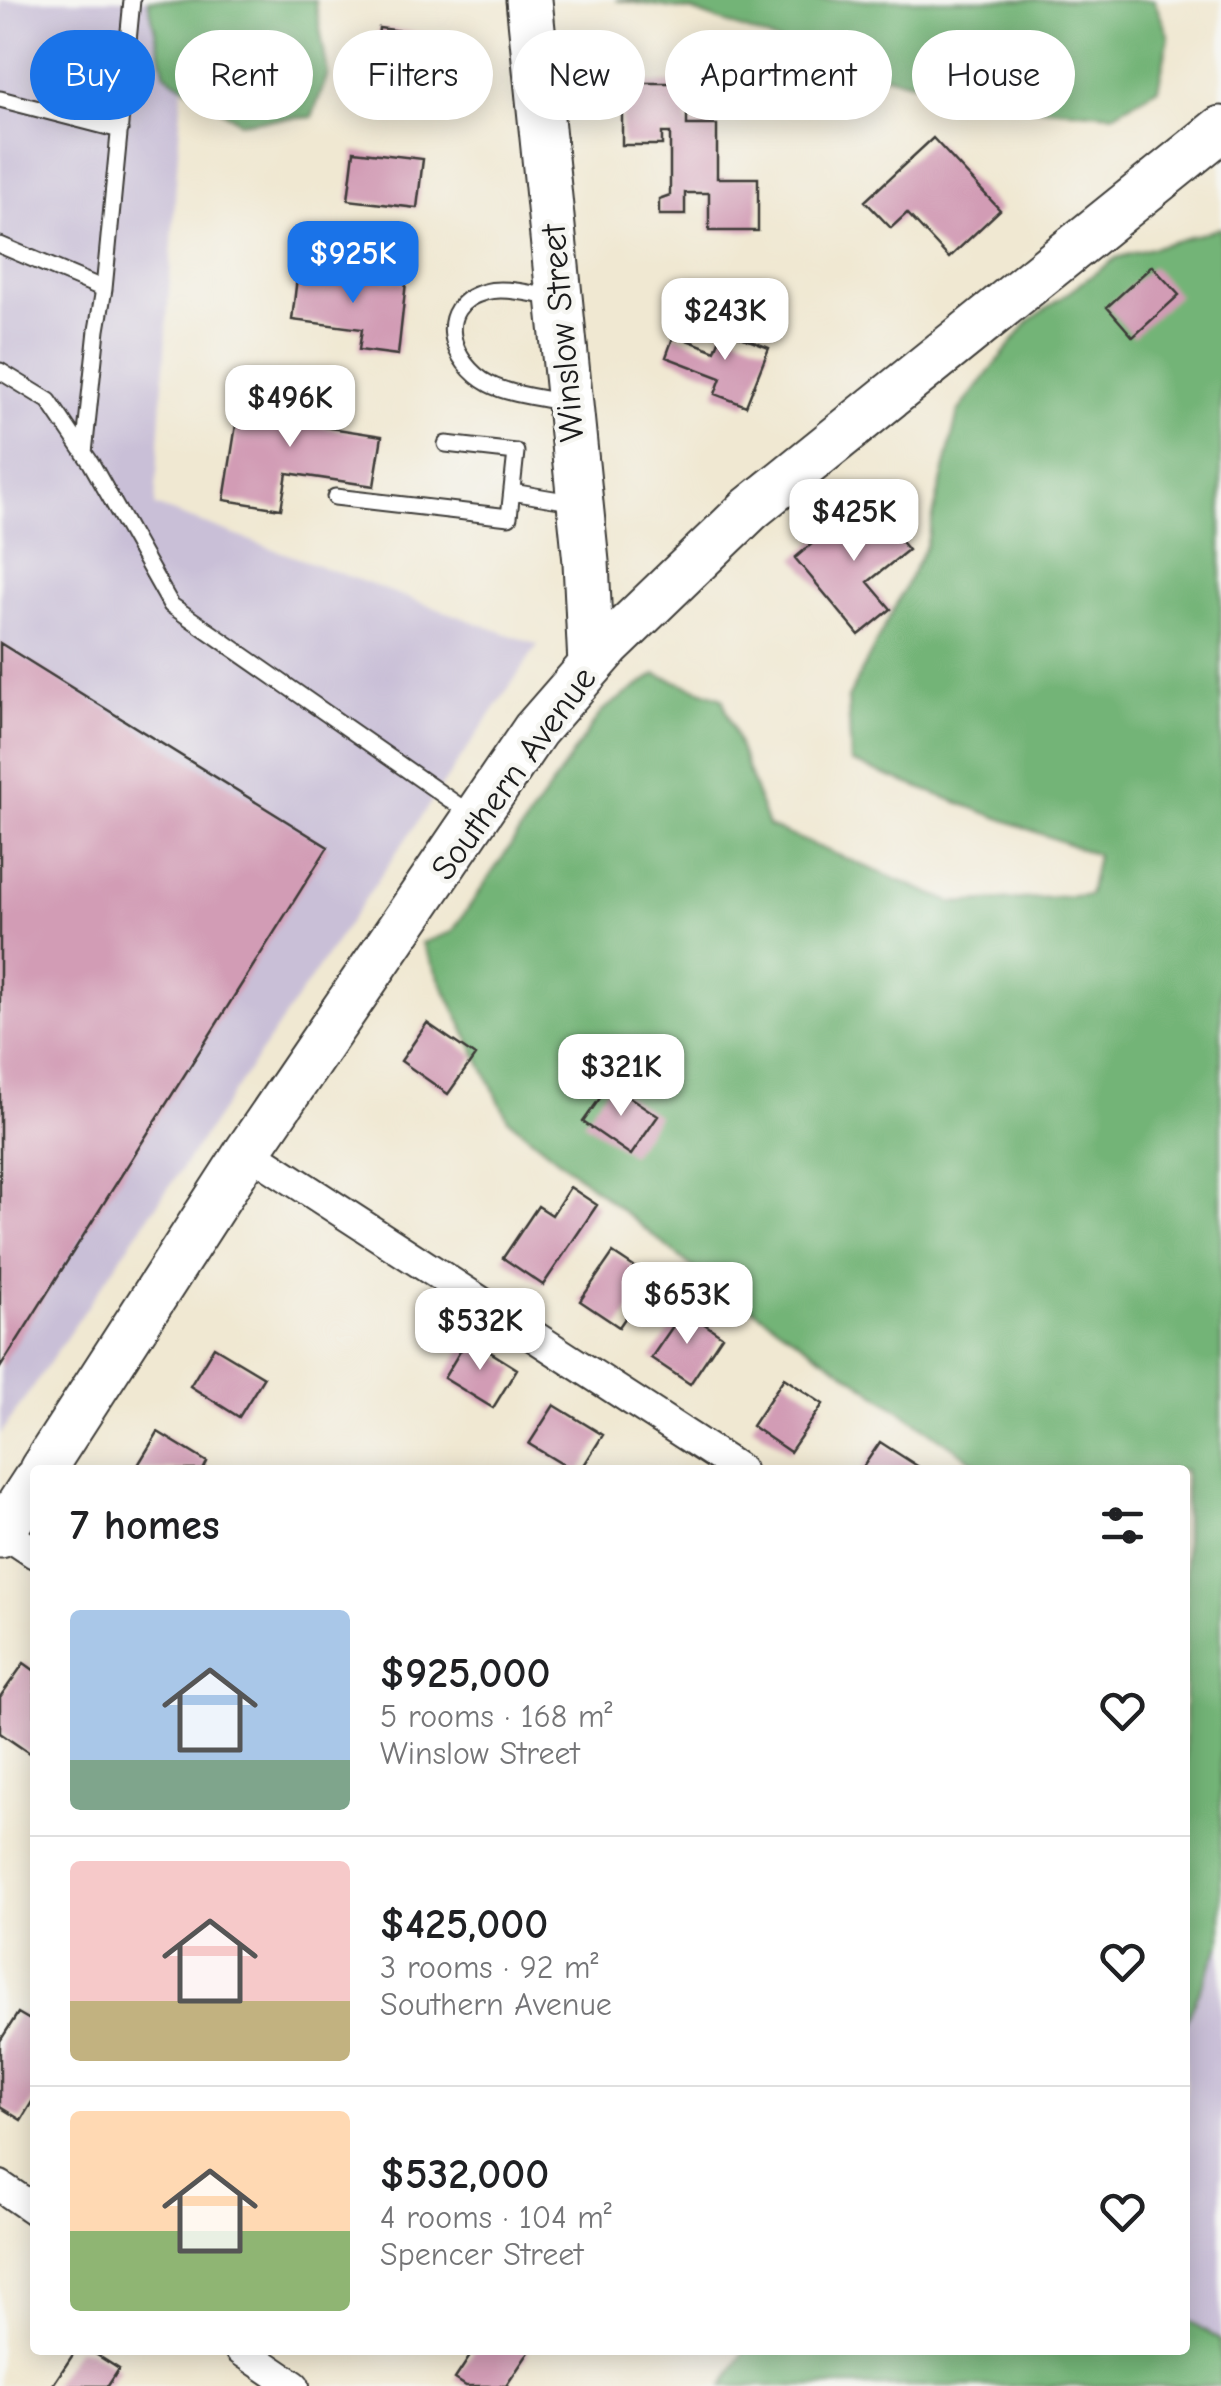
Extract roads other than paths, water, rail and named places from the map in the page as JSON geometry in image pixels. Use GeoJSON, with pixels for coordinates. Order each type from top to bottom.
{"type":"FeatureCollection","features":[{"type":"Feature","properties":{"kind":"main road","name":"Winslow Street"},"geometry":{"type":"LineString","coordinates":[[530,0],[591,666]]}},
{"type":"Feature","properties":{"kind":"main road","name":"Southern Avenue"},"geometry":{"type":"LineString","coordinates":[[45,1465],[248,1152],[535,730],[591,666],[664,589],[750,510],[1221,129]]}},
{"type":"Feature","properties":{"kind":"main road"},"geometry":{"type":"LineString","coordinates":[[12,1540],[30,1494]]}},
{"type":"Feature","properties":{"kind":"street"},"geometry":{"type":"LineString","coordinates":[[248,1152],[732,1465]]}},
{"type":"Feature","properties":{"kind":"street"},"geometry":{"type":"LineString","coordinates":[[0,2186],[30,2207]]}},
{"type":"Feature","properties":{"kind":"street"},"geometry":{"type":"LineString","coordinates":[[248,2355],[294,2386]]}},
{"type":"Feature","properties":{"kind":"lane"},"geometry":{"type":"LineString","coordinates":[[84,453],[132,0]]}},
{"type":"Feature","properties":{"kind":"lane"},"geometry":{"type":"LineString","coordinates":[[0,98],[120,130]]}},
{"type":"Feature","properties":{"kind":"lane"},"geometry":{"type":"LineString","coordinates":[[0,244],[104,289]]}},
{"type":"Feature","properties":{"kind":"lane"},"geometry":{"type":"LineString","coordinates":[[558,297],[488,290],[464,301],[452,318],[452,344],[472,370],[490,385],[569,404]]}},
{"type":"Feature","properties":{"kind":"lane"},"geometry":{"type":"LineString","coordinates":[[0,371],[49,401],[84,453],[172,605],[476,818]]}},
{"type":"Feature","properties":{"kind":"lane"},"geometry":{"type":"LineString","coordinates":[[335,497],[509,517],[516,452],[446,444]]}},
{"type":"Feature","properties":{"kind":"lane"},"geometry":{"type":"LineString","coordinates":[[512,492],[579,504]]}}]}
